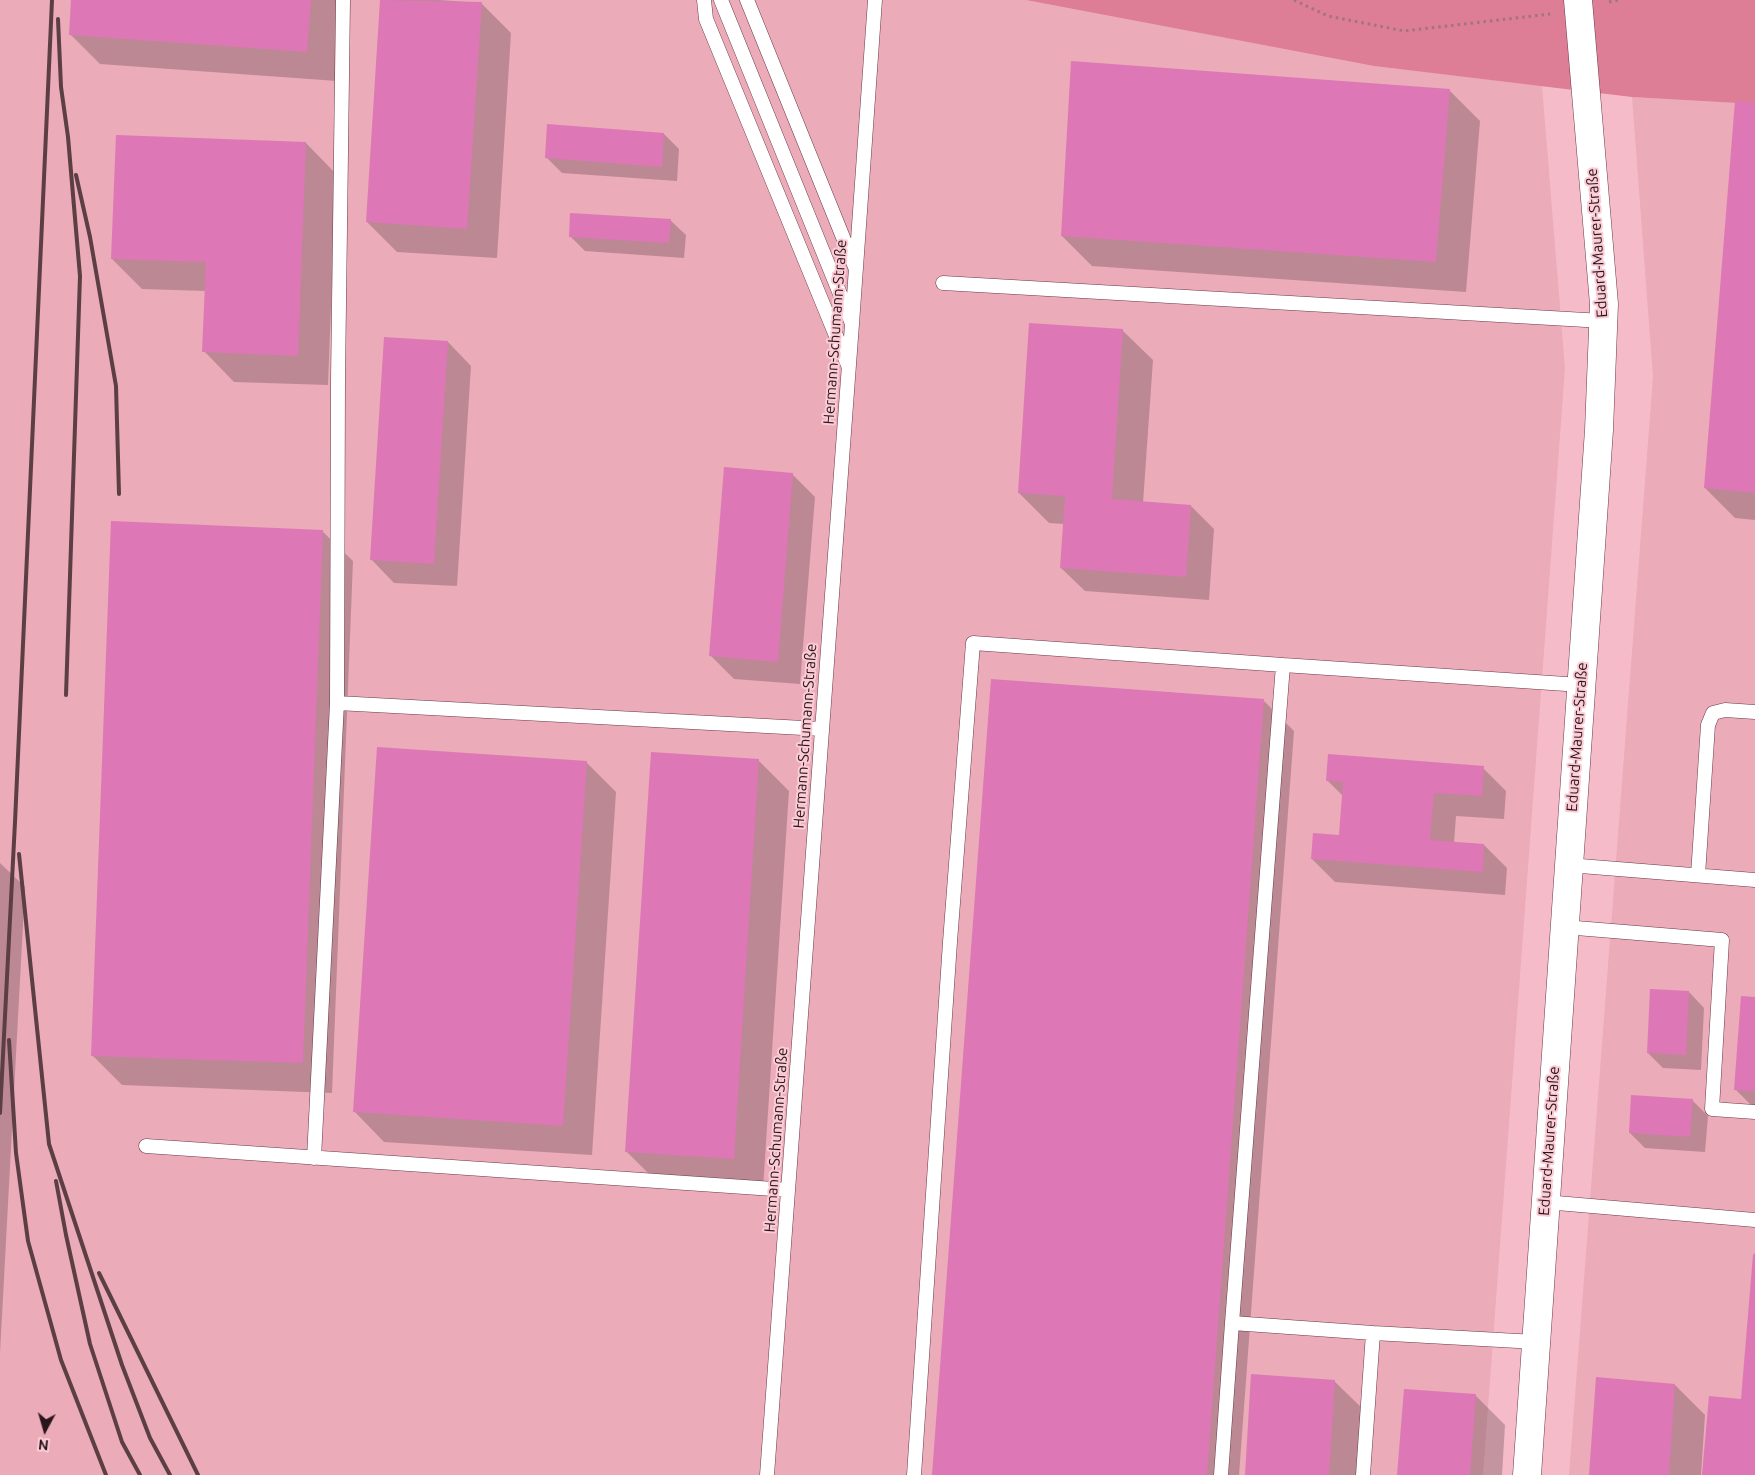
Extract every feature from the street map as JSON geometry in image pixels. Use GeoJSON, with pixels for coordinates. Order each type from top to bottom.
{"type":"FeatureCollection","features":[{"type":"Feature","properties":{"kind":"street","name":"Eduard-Maurer-Straße"},"geometry":{"type":"LineString","coordinates":[[1527,1475],[1599,430],[1604,304],[1578,6]]}},
{"type":"Feature","properties":{"kind":"lane"},"geometry":{"type":"LineString","coordinates":[[314,1158],[337,702],[338,380],[343,0]]}},
{"type":"Feature","properties":{"kind":"lane"},"geometry":{"type":"LineString","coordinates":[[704,0],[706,19],[849,368]]}},
{"type":"Feature","properties":{"kind":"lane"},"geometry":{"type":"LineString","coordinates":[[721,0],[852,324]]}},
{"type":"Feature","properties":{"kind":"lane"},"geometry":{"type":"LineString","coordinates":[[747,0],[856,270]]}},
{"type":"Feature","properties":{"kind":"lane","name":"Hermann-Schumann-Straße"},"geometry":{"type":"LineString","coordinates":[[767,1475],[849,368],[874,0]]}},
{"type":"Feature","properties":{"kind":"lane"},"geometry":{"type":"LineString","coordinates":[[943,283],[1603,320]]}},
{"type":"Feature","properties":{"kind":"lane"},"geometry":{"type":"LineString","coordinates":[[914,1475],[950,942],[973,643],[1283,666],[1581,685]]}},
{"type":"Feature","properties":{"kind":"lane"},"geometry":{"type":"LineString","coordinates":[[1221,1475],[1283,666]]}},
{"type":"Feature","properties":{"kind":"lane"},"geometry":{"type":"LineString","coordinates":[[337,702],[822,729]]}},
{"type":"Feature","properties":{"kind":"lane"},"geometry":{"type":"LineString","coordinates":[[1698,875],[1708,725],[1713,714],[1725,710],[1755,712]]}},
{"type":"Feature","properties":{"kind":"lane"},"geometry":{"type":"LineString","coordinates":[[1568,865],[1755,880]]}},
{"type":"Feature","properties":{"kind":"lane"},"geometry":{"type":"LineString","coordinates":[[1564,927],[1722,940],[1712,1109],[1755,1112]]}},
{"type":"Feature","properties":{"kind":"lane"},"geometry":{"type":"LineString","coordinates":[[146,1146],[788,1190]]}},
{"type":"Feature","properties":{"kind":"lane"},"geometry":{"type":"LineString","coordinates":[[1545,1202],[1755,1220]]}},
{"type":"Feature","properties":{"kind":"lane"},"geometry":{"type":"LineString","coordinates":[[1232,1323],[1536,1342]]}},
{"type":"Feature","properties":{"kind":"lane"},"geometry":{"type":"LineString","coordinates":[[1363,1475],[1373,1333]]}},
{"type":"Feature","properties":{"kind":"path"},"geometry":{"type":"LineString","coordinates":[[1294,0],[1328,16],[1404,31],[1618,0]]}},
{"type":"Feature","properties":{"kind":"shaded area"},"geometry":{"type":"Polygon","coordinates":[[[0,0],[1026,0],[1374,66],[1542,86],[1565,368],[1483,1475],[0,1475],[0,0]]]}},
{"type":"Feature","properties":{"kind":"shaded area"},"geometry":{"type":"Polygon","coordinates":[[[1026,0],[1755,0],[1755,104],[1632,97],[1374,66],[1026,0]]]}},
{"type":"Feature","properties":{"kind":"shaded area"},"geometry":{"type":"Polygon","coordinates":[[[1632,97],[1755,104],[1755,1475],[1569,1475],[1653,377],[1632,97]]]}},
{"type":"Feature","properties":{"kind":"building"},"geometry":{"type":"Polygon","coordinates":[[[71,0],[311,0],[307,52],[69,35],[71,0]]]}},
{"type":"Feature","properties":{"kind":"building"},"geometry":{"type":"Polygon","coordinates":[[[380,0],[482,2],[467,229],[366,222],[380,0]]]}},
{"type":"Feature","properties":{"kind":"building"},"geometry":{"type":"Polygon","coordinates":[[[1071,61],[1450,89],[1436,262],[1061,236],[1071,61]]]}},
{"type":"Feature","properties":{"kind":"building"},"geometry":{"type":"Polygon","coordinates":[[[1735,101],[1755,103],[1755,493],[1704,488],[1735,101]]]}},
{"type":"Feature","properties":{"kind":"building"},"geometry":{"type":"Polygon","coordinates":[[[547,124],[664,133],[662,167],[545,158],[547,124]]]}},
{"type":"Feature","properties":{"kind":"building"},"geometry":{"type":"Polygon","coordinates":[[[116,135],[306,142],[298,356],[202,352],[206,262],[111,259],[116,135]]]}},
{"type":"Feature","properties":{"kind":"building"},"geometry":{"type":"Polygon","coordinates":[[[570,213],[671,219],[669,243],[569,237],[570,213]]]}},
{"type":"Feature","properties":{"kind":"building"},"geometry":{"type":"Polygon","coordinates":[[[1029,323],[1123,329],[1112,499],[1191,505],[1186,577],[1060,568],[1065,496],[1018,493],[1029,323]]]}},
{"type":"Feature","properties":{"kind":"building"},"geometry":{"type":"Polygon","coordinates":[[[384,337],[448,341],[434,564],[370,560],[384,337]]]}},
{"type":"Feature","properties":{"kind":"building"},"geometry":{"type":"Polygon","coordinates":[[[724,467],[793,473],[778,662],[709,656],[724,467]]]}},
{"type":"Feature","properties":{"kind":"building"},"geometry":{"type":"Polygon","coordinates":[[[111,521],[323,530],[303,1063],[91,1056],[111,521]]]}},
{"type":"Feature","properties":{"kind":"building"},"geometry":{"type":"Polygon","coordinates":[[[991,679],[1264,699],[1207,1475],[932,1475],[991,679]]]}},
{"type":"Feature","properties":{"kind":"building"},"geometry":{"type":"Polygon","coordinates":[[[377,747],[587,761],[563,1126],[353,1112],[377,747]]]}},
{"type":"Feature","properties":{"kind":"building"},"geometry":{"type":"Polygon","coordinates":[[[651,752],[759,759],[734,1159],[625,1152],[651,752]]]}},
{"type":"Feature","properties":{"kind":"building"},"geometry":{"type":"Polygon","coordinates":[[[1328,754],[1484,766],[1482,796],[1434,793],[1430,840],[1484,844],[1483,872],[1311,859],[1313,833],[1339,835],[1343,782],[1326,781],[1328,754]]]}},
{"type":"Feature","properties":{"kind":"building"},"geometry":{"type":"Polygon","coordinates":[[[1650,989],[1689,991],[1686,1055],[1647,1053],[1650,989]]]}},
{"type":"Feature","properties":{"kind":"building"},"geometry":{"type":"Polygon","coordinates":[[[1741,996],[1755,997],[1755,1091],[1734,1090],[1741,996]]]}},
{"type":"Feature","properties":{"kind":"building"},"geometry":{"type":"Polygon","coordinates":[[[1631,1095],[1693,1099],[1690,1137],[1629,1133],[1631,1095]]]}},
{"type":"Feature","properties":{"kind":"building"},"geometry":{"type":"Polygon","coordinates":[[[1755,1253],[1755,1475],[1702,1475],[1709,1396],[1741,1399],[1753,1255],[1755,1253]]]}},
{"type":"Feature","properties":{"kind":"building"},"geometry":{"type":"Polygon","coordinates":[[[1251,1374],[1335,1380],[1329,1475],[1245,1475],[1251,1374]]]}},
{"type":"Feature","properties":{"kind":"building"},"geometry":{"type":"Polygon","coordinates":[[[1596,1377],[1675,1384],[1669,1475],[1589,1475],[1596,1377]]]}},
{"type":"Feature","properties":{"kind":"building"},"geometry":{"type":"Polygon","coordinates":[[[1404,1389],[1476,1394],[1470,1475],[1397,1475],[1404,1389]]]}},
{"type":"Feature","properties":{"kind":"railway"},"geometry":{"type":"LineString","coordinates":[[0,1113],[52,0]]}},
{"type":"Feature","properties":{"kind":"railway"},"geometry":{"type":"LineString","coordinates":[[58,19],[61,87],[68,137],[80,276],[66,695]]}},
{"type":"Feature","properties":{"kind":"railway"},"geometry":{"type":"LineString","coordinates":[[76,175],[90,237],[116,386],[119,494]]}},
{"type":"Feature","properties":{"kind":"railway"},"geometry":{"type":"LineString","coordinates":[[19,854],[49,1144],[122,1365],[150,1438],[170,1475]]}},
{"type":"Feature","properties":{"kind":"railway"},"geometry":{"type":"LineString","coordinates":[[9,1040],[16,1153],[28,1241],[61,1360],[106,1475]]}},
{"type":"Feature","properties":{"kind":"railway"},"geometry":{"type":"LineString","coordinates":[[56,1181],[90,1344],[122,1442],[140,1475]]}},
{"type":"Feature","properties":{"kind":"railway"},"geometry":{"type":"LineString","coordinates":[[99,1273],[198,1475]]}}]}
